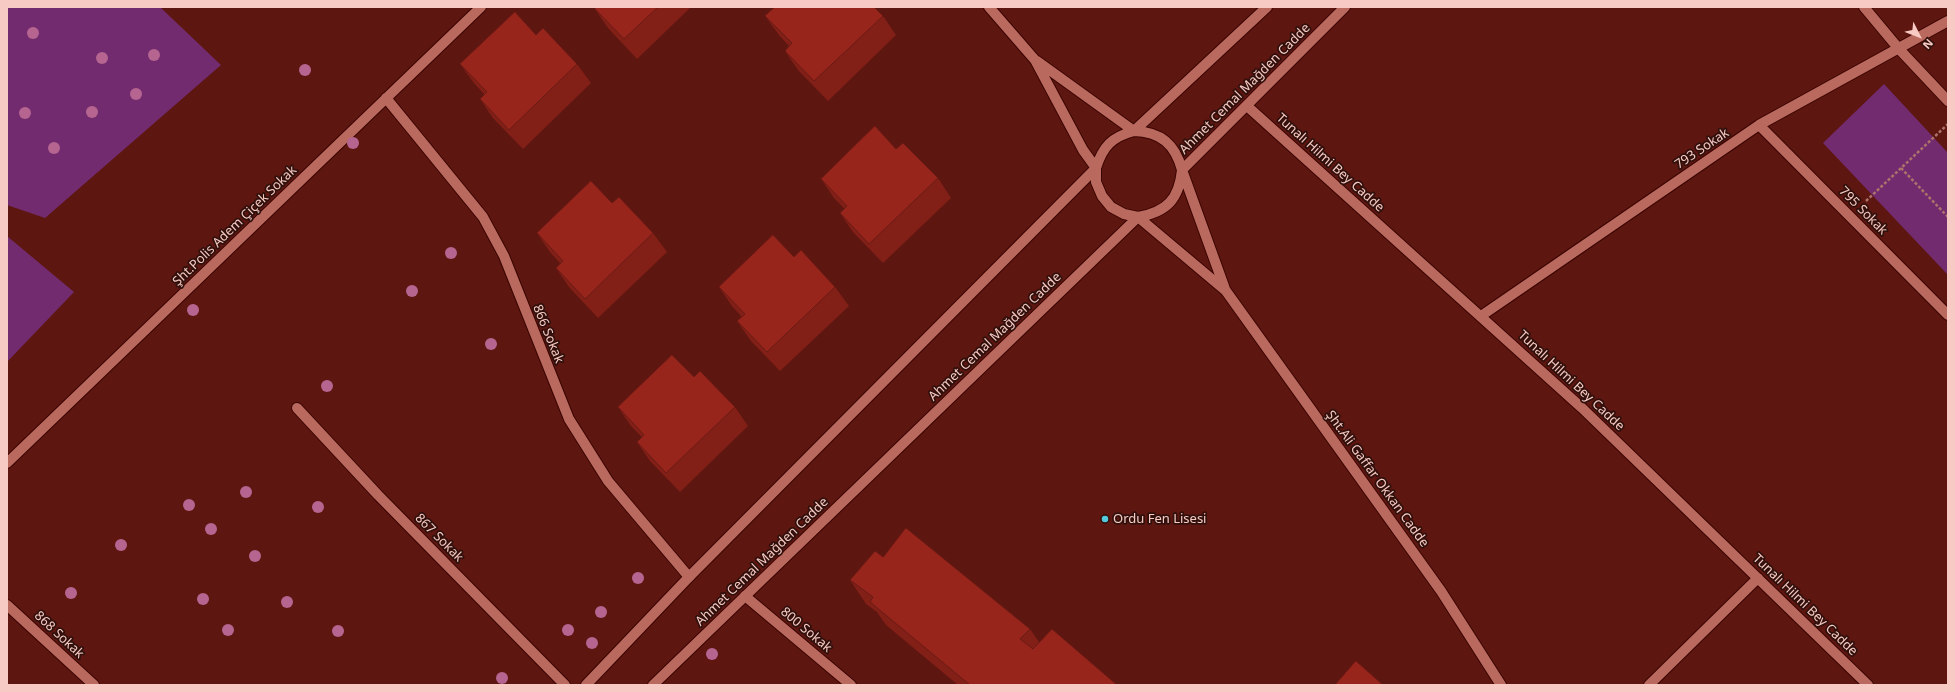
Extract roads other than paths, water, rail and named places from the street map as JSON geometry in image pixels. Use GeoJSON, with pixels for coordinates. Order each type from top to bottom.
{"type":"FeatureCollection","features":[{"type":"Feature","properties":{"kind":"street","name":"Şht.Polis Adem Çiçek Sokak"},"geometry":{"type":"LineString","coordinates":[[7,463],[481,7]]}},
{"type":"Feature","properties":{"kind":"street","name":"Şht.Ali Gaffar Okkan Cadde"},"geometry":{"type":"LineString","coordinates":[[989,7],[1036,60],[1134,131],[1148,132],[1161,137],[1169,144],[1178,157],[1226,291]]}},
{"type":"Feature","properties":{"kind":"street"},"geometry":{"type":"LineString","coordinates":[[586,685],[689,577],[1096,168],[1101,154],[1109,143],[1121,134],[1134,131],[1267,7]]}},
{"type":"Feature","properties":{"kind":"street","name":"Ahmet Cemal Mağden Cadde"},"geometry":{"type":"LineString","coordinates":[[653,685],[1138,217],[1153,214],[1166,207],[1175,197],[1180,184],[1182,170],[1345,7]]}},
{"type":"Feature","properties":{"kind":"street"},"geometry":{"type":"LineString","coordinates":[[1864,7],[1898,49],[1948,101]]}},
{"type":"Feature","properties":{"kind":"street","name":"793 Sokak"},"geometry":{"type":"LineString","coordinates":[[1481,316],[1759,125],[1948,21]]}},
{"type":"Feature","properties":{"kind":"street","name":"Şht.Ali Gaffar Okkan Cadde"},"geometry":{"type":"LineString","coordinates":[[1036,60],[1083,150],[1096,168],[1096,182],[1102,196],[1111,207],[1124,214],[1138,217],[1226,291],[1441,591],[1501,685]]}},
{"type":"Feature","properties":{"kind":"street","name":"866 Sokak"},"geometry":{"type":"LineString","coordinates":[[386,98],[483,217],[504,256],[569,419],[608,482],[689,577]]}},
{"type":"Feature","properties":{"kind":"street","name":"Tunalı Hilmi Bey Cadde"},"geometry":{"type":"LineString","coordinates":[[1247,106],[1582,408],[1868,685]]}},
{"type":"Feature","properties":{"kind":"street","name":"795 Sokak"},"geometry":{"type":"LineString","coordinates":[[1759,125],[1948,315]]}},
{"type":"Feature","properties":{"kind":"street","name":"867 Sokak"},"geometry":{"type":"LineString","coordinates":[[297,408],[384,501],[565,685]]}},
{"type":"Feature","properties":{"kind":"street"},"geometry":{"type":"LineString","coordinates":[[1649,685],[1758,578]]}},
{"type":"Feature","properties":{"kind":"street","name":"800 Sokak"},"geometry":{"type":"LineString","coordinates":[[745,596],[851,685]]}},
{"type":"Feature","properties":{"kind":"street","name":"868 Sokak"},"geometry":{"type":"LineString","coordinates":[[7,605],[94,685]]}},
{"type":"Feature","properties":{"kind":"place","name":"Ordu Fen Lisesi"},"geometry":{"type":"Point","coordinates":[1105,519]}}]}
